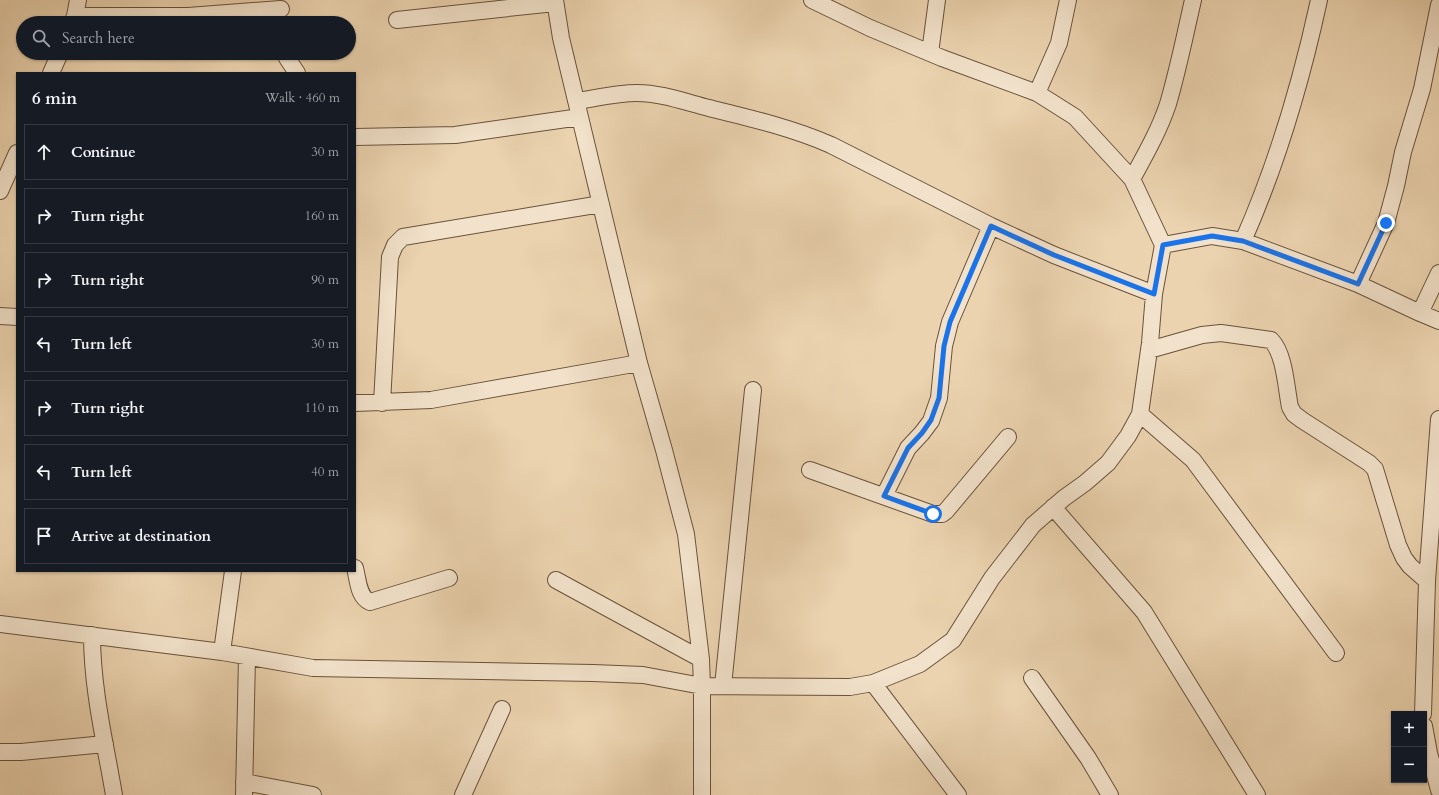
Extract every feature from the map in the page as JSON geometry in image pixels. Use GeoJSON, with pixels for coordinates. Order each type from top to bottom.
{"type":"FeatureCollection","features":[{"type":"Feature","properties":{"kind":"street"},"geometry":{"type":"LineString","coordinates":[[75,16],[78,0]]}},
{"type":"Feature","properties":{"kind":"street"},"geometry":{"type":"LineString","coordinates":[[0,624],[222,652],[313,668],[593,672],[643,676],[702,686],[850,687],[873,683],[920,664],[953,640],[992,578],[1033,525],[1108,463],[1128,436],[1140,414],[1149,350],[1154,294],[1163,245],[1132,179],[1075,117],[1037,93],[930,53],[870,28],[812,0]]}},
{"type":"Feature","properties":{"kind":"street"},"geometry":{"type":"LineString","coordinates":[[930,53],[937,0]]}},
{"type":"Feature","properties":{"kind":"street"},"geometry":{"type":"LineString","coordinates":[[1037,93],[1059,43],[1068,0]]}},
{"type":"Feature","properties":{"kind":"street"},"geometry":{"type":"LineString","coordinates":[[1132,179],[1152,144],[1167,105],[1185,37],[1192,0]]}},
{"type":"Feature","properties":{"kind":"street"},"geometry":{"type":"LineString","coordinates":[[1243,241],[1268,179],[1289,116],[1308,52],[1319,0]]}},
{"type":"Feature","properties":{"kind":"street"},"geometry":{"type":"LineString","coordinates":[[397,20],[555,2],[561,38],[639,363],[686,534],[701,659],[702,795]]}},
{"type":"Feature","properties":{"kind":"street"},"geometry":{"type":"LineString","coordinates":[[1358,284],[1386,223],[1422,89],[1439,5]]}},
{"type":"Feature","properties":{"kind":"street"},"geometry":{"type":"LineString","coordinates":[[188,16],[281,11]]}},
{"type":"Feature","properties":{"kind":"street"},"geometry":{"type":"LineString","coordinates":[[52,72],[57,60]]}},
{"type":"Feature","properties":{"kind":"street"},"geometry":{"type":"LineString","coordinates":[[288,60],[296,72]]}},
{"type":"Feature","properties":{"kind":"street"},"geometry":{"type":"LineString","coordinates":[[356,137],[455,135],[578,109],[614,95],[638,93],[666,97],[775,124],[808,135],[831,145],[991,226],[1054,255],[1154,294]]}},
{"type":"Feature","properties":{"kind":"street"},"geometry":{"type":"LineString","coordinates":[[0,191],[16,155]]}},
{"type":"Feature","properties":{"kind":"street"},"geometry":{"type":"LineString","coordinates":[[382,403],[390,257],[395,245],[403,237],[601,204]]}},
{"type":"Feature","properties":{"kind":"street"},"geometry":{"type":"LineString","coordinates":[[884,496],[908,448],[922,433],[931,420],[939,398],[944,346],[950,322],[991,226]]}},
{"type":"Feature","properties":{"kind":"street"},"geometry":{"type":"LineString","coordinates":[[1163,245],[1212,236],[1243,241],[1358,284],[1439,321]]}},
{"type":"Feature","properties":{"kind":"street"},"geometry":{"type":"LineString","coordinates":[[1420,313],[1439,273]]}},
{"type":"Feature","properties":{"kind":"street"},"geometry":{"type":"LineString","coordinates":[[0,316],[16,317]]}},
{"type":"Feature","properties":{"kind":"street"},"geometry":{"type":"LineString","coordinates":[[1149,350],[1202,335],[1221,333],[1272,340],[1281,354],[1290,407],[1294,414],[1369,462],[1375,469],[1398,545],[1404,558],[1410,566],[1427,581]]}},
{"type":"Feature","properties":{"kind":"street"},"geometry":{"type":"LineString","coordinates":[[356,403],[431,400],[639,363]]}},
{"type":"Feature","properties":{"kind":"street"},"geometry":{"type":"LineString","coordinates":[[723,686],[753,390]]}},
{"type":"Feature","properties":{"kind":"street"},"geometry":{"type":"LineString","coordinates":[[1140,414],[1192,460],[1336,653]]}},
{"type":"Feature","properties":{"kind":"street"},"geometry":{"type":"LineString","coordinates":[[1423,711],[1432,615],[1427,581],[1434,537],[1439,419]]}},
{"type":"Feature","properties":{"kind":"street"},"geometry":{"type":"LineString","coordinates":[[810,470],[933,514],[942,514],[1008,437]]}},
{"type":"Feature","properties":{"kind":"street"},"geometry":{"type":"LineString","coordinates":[[1053,507],[1144,612],[1257,795]]}},
{"type":"Feature","properties":{"kind":"street"},"geometry":{"type":"LineString","coordinates":[[222,652],[233,572]]}},
{"type":"Feature","properties":{"kind":"street"},"geometry":{"type":"LineString","coordinates":[[356,572],[362,596],[365,600],[370,602],[449,578]]}},
{"type":"Feature","properties":{"kind":"street"},"geometry":{"type":"LineString","coordinates":[[556,580],[701,659]]}},
{"type":"Feature","properties":{"kind":"street"},"geometry":{"type":"LineString","coordinates":[[92,635],[94,684],[114,795]]}},
{"type":"Feature","properties":{"kind":"street"},"geometry":{"type":"LineString","coordinates":[[247,657],[244,788],[313,795]]}},
{"type":"Feature","properties":{"kind":"street"},"geometry":{"type":"LineString","coordinates":[[1032,678],[1088,758],[1110,795]]}},
{"type":"Feature","properties":{"kind":"street"},"geometry":{"type":"LineString","coordinates":[[873,683],[958,795]]}},
{"type":"Feature","properties":{"kind":"street"},"geometry":{"type":"LineString","coordinates":[[463,795],[502,709]]}},
{"type":"Feature","properties":{"kind":"street"},"geometry":{"type":"LineString","coordinates":[[1427,734],[1434,752],[1439,790]]}},
{"type":"Feature","properties":{"kind":"street"},"geometry":{"type":"LineString","coordinates":[[0,752],[21,752],[105,744]]}},
{"type":"Feature","properties":{"kind":"route"},"geometry":{"type":"LineString","coordinates":[[933,514],[884,496],[908,448],[922,433],[931,420],[939,398],[944,346],[950,322],[991,226],[1054,255],[1154,294],[1163,245],[1212,236],[1243,241],[1358,284],[1386,223]]}}]}
